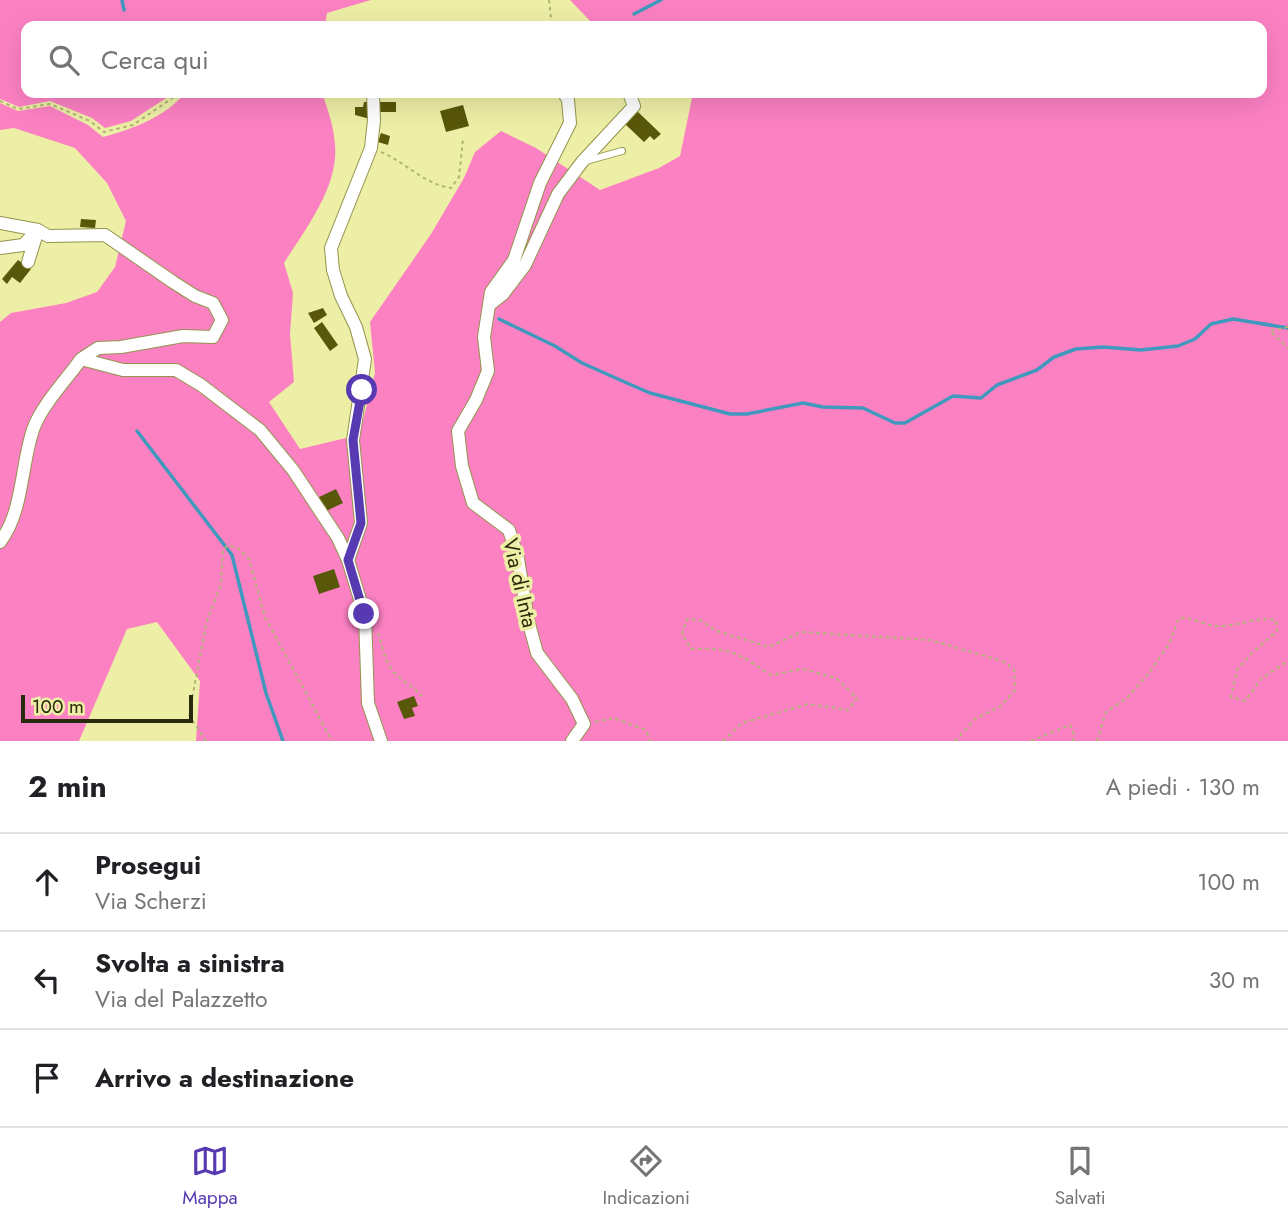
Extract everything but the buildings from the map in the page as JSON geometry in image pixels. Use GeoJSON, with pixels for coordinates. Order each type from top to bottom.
{"type":"FeatureCollection","features":[{"type":"Feature","properties":{"kind":"street"},"geometry":{"type":"LineString","coordinates":[[348,560],[361,523],[353,440],[365,359],[356,327],[341,296],[333,270],[331,248],[371,148],[373,98]]}},
{"type":"Feature","properties":{"kind":"street","name":"Via di Inta"},"geometry":{"type":"LineString","coordinates":[[567,98],[570,123],[540,183],[514,260],[492,292],[485,337],[488,371],[476,400],[458,431],[462,466],[473,503],[509,530],[518,559],[528,620],[537,653],[572,699],[584,724]]}},
{"type":"Feature","properties":{"kind":"street"},"geometry":{"type":"LineString","coordinates":[[489,305],[503,293],[525,265],[558,194],[582,162],[634,106],[631,98]]}},
{"type":"Feature","properties":{"kind":"street"},"geometry":{"type":"LineString","coordinates":[[0,223],[38,230],[48,236],[105,235],[173,282],[213,303],[222,320],[214,337],[183,336],[121,347],[98,348],[81,359],[34,426],[22,486],[6,535],[0,542]]}},
{"type":"Feature","properties":{"kind":"street"},"geometry":{"type":"LineString","coordinates":[[0,248],[23,244],[38,230]]}},
{"type":"Feature","properties":{"kind":"street"},"geometry":{"type":"LineString","coordinates":[[28,262],[38,230]]}},
{"type":"Feature","properties":{"kind":"street"},"geometry":{"type":"LineString","coordinates":[[81,359],[123,370],[176,370],[201,385],[260,430],[293,470],[338,538],[348,560],[364,614],[368,703],[381,741]]}},
{"type":"Feature","properties":{"kind":"street"},"geometry":{"type":"LineString","coordinates":[[572,741],[584,724]]}},
{"type":"Feature","properties":{"kind":"lane"},"geometry":{"type":"LineString","coordinates":[[582,162],[622,151]]}},
{"type":"Feature","properties":{"kind":"path"},"geometry":{"type":"LineString","coordinates":[[549,0],[551,21]]}},
{"type":"Feature","properties":{"kind":"path"},"geometry":{"type":"LineString","coordinates":[[0,102],[18,109],[50,104],[90,121],[104,132],[133,125],[173,98]]}},
{"type":"Feature","properties":{"kind":"path"},"geometry":{"type":"LineString","coordinates":[[371,148],[398,159],[436,186],[451,188],[459,177],[463,139]]}},
{"type":"Feature","properties":{"kind":"path"},"geometry":{"type":"LineString","coordinates":[[1288,327],[1270,331],[1288,348]]}},
{"type":"Feature","properties":{"kind":"path"},"geometry":{"type":"LineString","coordinates":[[206,741],[189,715],[206,624],[221,584],[223,550],[228,545],[239,548],[249,559],[265,617],[332,741]]}},
{"type":"Feature","properties":{"kind":"path"},"geometry":{"type":"LineString","coordinates":[[364,614],[376,626],[384,656],[393,671],[413,685],[422,696]]}},
{"type":"Feature","properties":{"kind":"path"},"geometry":{"type":"LineString","coordinates":[[1097,741],[1106,712],[1128,697],[1149,673],[1169,644],[1179,618],[1189,617],[1210,626],[1232,626],[1263,617],[1276,620],[1277,631],[1237,670],[1231,697],[1245,701],[1261,679],[1288,661]]}},
{"type":"Feature","properties":{"kind":"path"},"geometry":{"type":"LineString","coordinates":[[723,741],[741,723],[808,704],[848,710],[857,698],[836,678],[803,668],[771,676],[737,653],[714,648],[691,649],[682,634],[688,619],[700,620],[717,631],[769,648],[801,632],[930,640],[1002,661],[1014,669],[1014,690],[1001,706],[975,719],[955,741]]}},
{"type":"Feature","properties":{"kind":"path"},"geometry":{"type":"LineString","coordinates":[[584,724],[613,718],[646,730],[650,741]]}},
{"type":"Feature","properties":{"kind":"path"},"geometry":{"type":"LineString","coordinates":[[1031,741],[1070,725],[1073,741]]}},
{"type":"Feature","properties":{"kind":"shaded area"},"geometry":{"type":"Polygon","coordinates":[[[0,0],[371,0],[327,13],[326,21],[21,21],[21,98],[166,98],[131,121],[105,128],[92,118],[50,101],[19,107],[0,99],[0,0]]]}},
{"type":"Feature","properties":{"kind":"shaded area"},"geometry":{"type":"Polygon","coordinates":[[[570,0],[1288,0],[1288,741],[387,741],[374,702],[371,615],[354,557],[358,440],[375,373],[370,322],[431,234],[464,178],[475,152],[501,131],[536,148],[600,190],[659,168],[680,156],[692,98],[1267,98],[1267,21],[590,21],[570,0]]]}},
{"type":"Feature","properties":{"kind":"shaded area"},"geometry":{"type":"Polygon","coordinates":[[[180,98],[324,98],[328,112],[335,145],[332,176],[319,207],[284,263],[293,293],[290,334],[294,382],[269,402],[300,449],[346,438],[350,443],[358,523],[344,561],[361,617],[377,741],[196,741],[200,681],[157,622],[127,629],[79,741],[0,741],[0,322],[11,313],[66,303],[97,292],[115,267],[126,221],[107,183],[75,148],[14,128],[0,130],[0,103],[18,111],[50,106],[88,125],[103,137],[148,121],[180,98]]]}},
{"type":"Feature","properties":{"kind":"waterway"},"geometry":{"type":"LineString","coordinates":[[122,0],[124,10]]}},
{"type":"Feature","properties":{"kind":"waterway"},"geometry":{"type":"LineString","coordinates":[[634,14],[661,0]]}},
{"type":"Feature","properties":{"kind":"waterway"},"geometry":{"type":"LineString","coordinates":[[499,319],[555,346],[582,363],[650,393],[730,414],[747,414],[803,403],[823,407],[863,408],[895,423],[905,423],[953,396],[981,398],[997,385],[1037,370],[1054,357],[1076,349],[1103,347],[1141,350],[1178,346],[1195,339],[1211,324],[1233,319],[1288,328]]}},
{"type":"Feature","properties":{"kind":"waterway"},"geometry":{"type":"LineString","coordinates":[[137,431],[232,555],[266,693],[283,741]]}},
{"type":"Feature","properties":{"kind":"route"},"geometry":{"type":"LineString","coordinates":[[362,390],[353,440],[361,523],[348,560],[364,614]]}}]}
